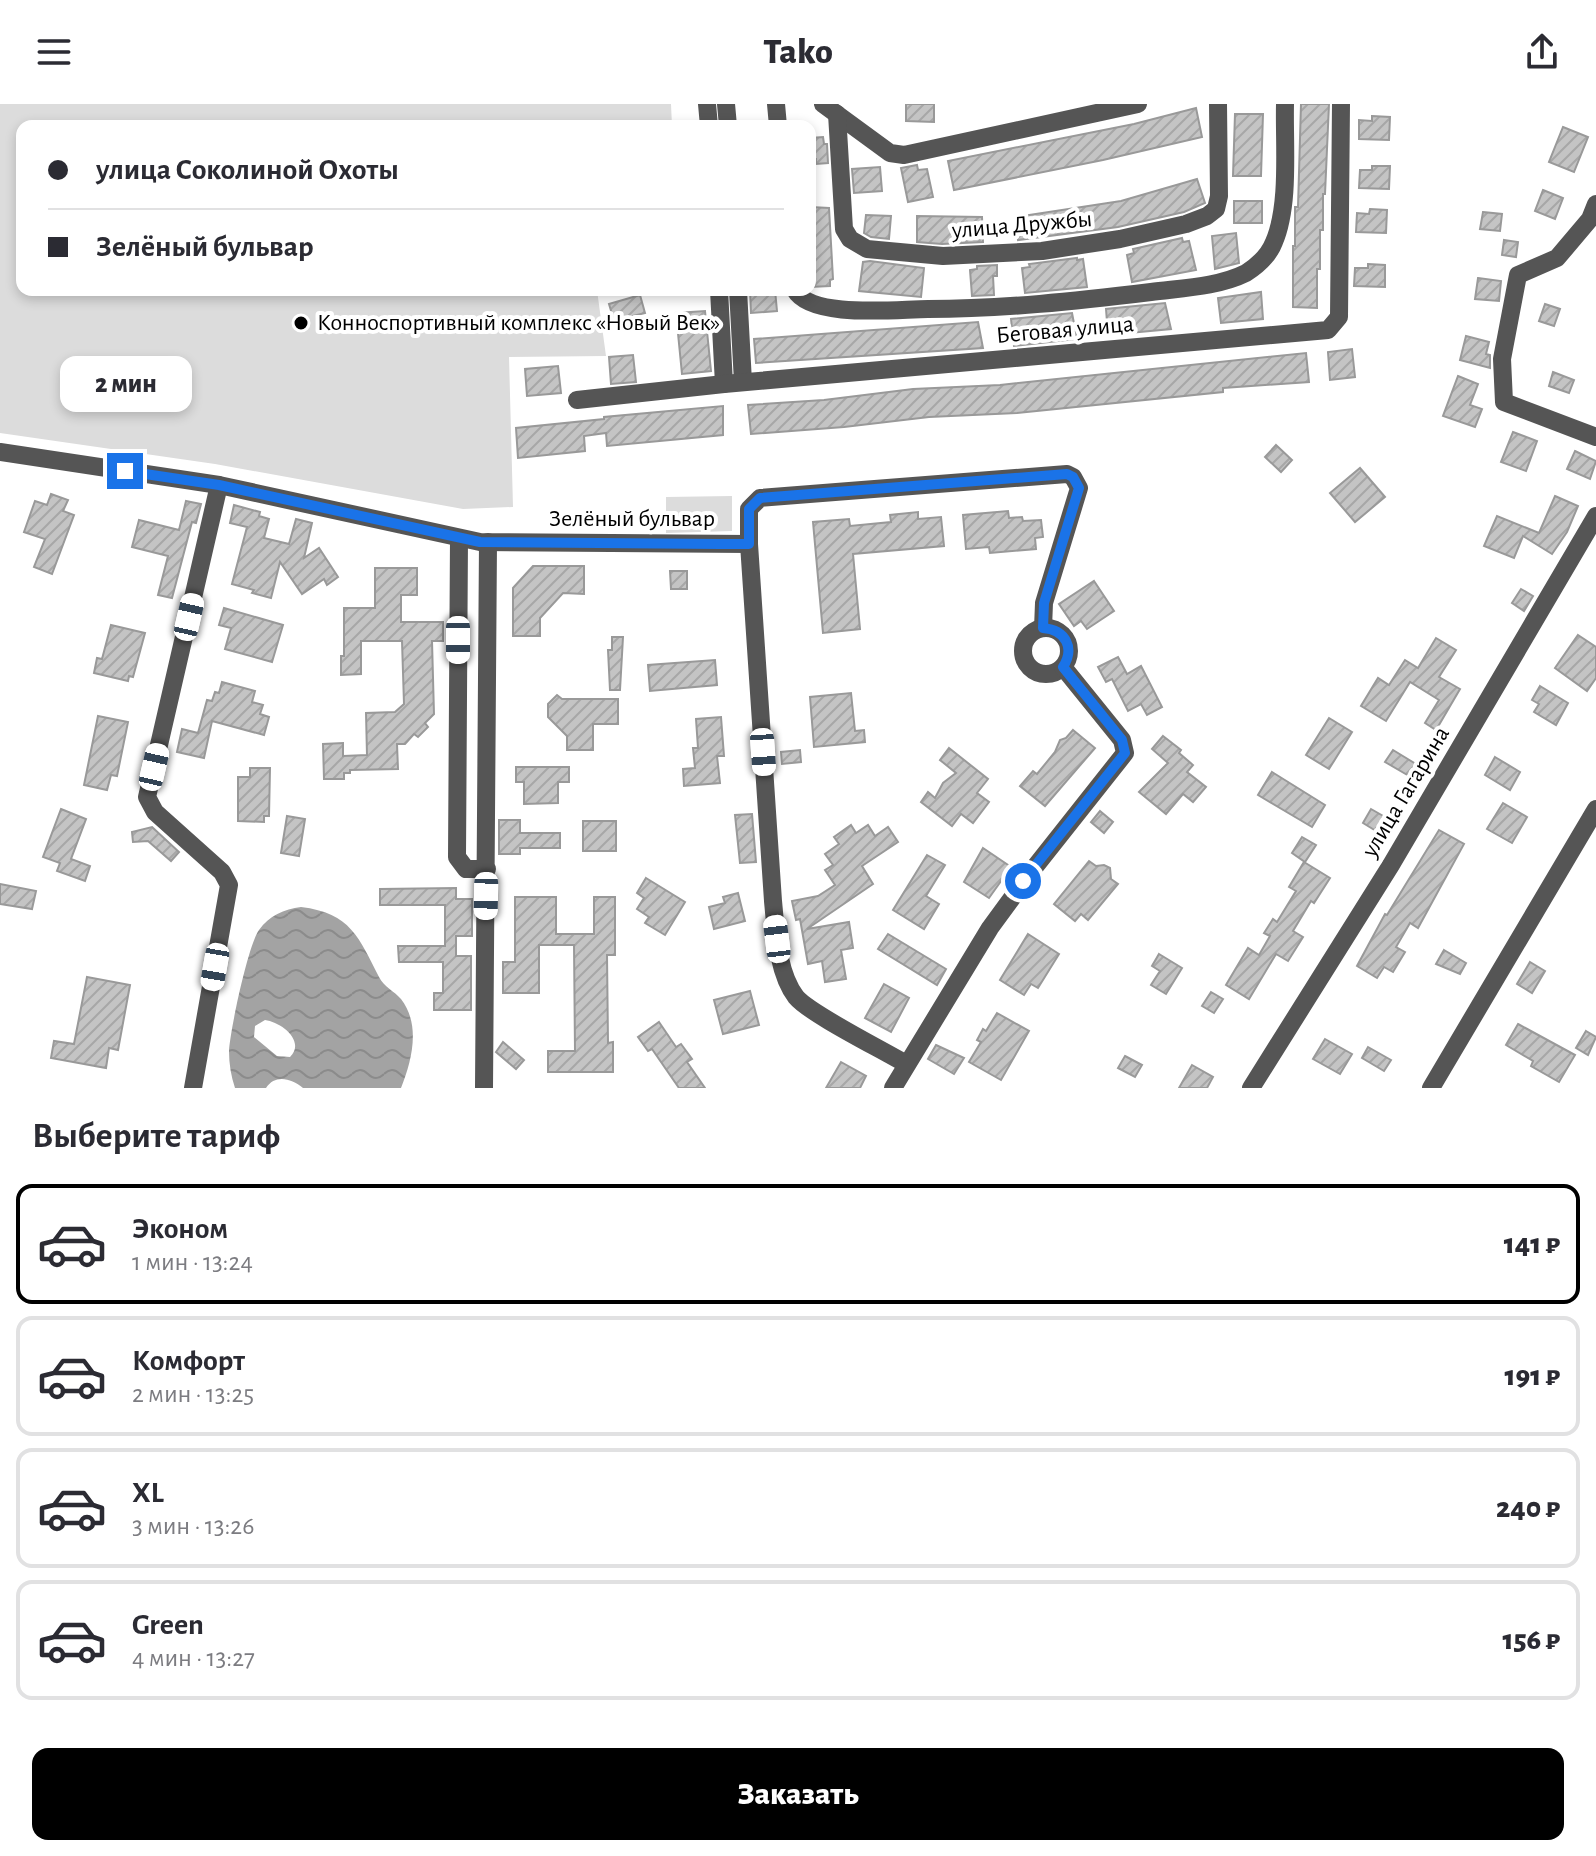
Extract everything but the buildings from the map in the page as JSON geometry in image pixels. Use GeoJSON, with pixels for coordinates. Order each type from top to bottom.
{"type":"FeatureCollection","features":[{"type":"Feature","properties":{"kind":"street"},"geometry":{"type":"LineString","coordinates":[[830,109],[890,153],[904,155],[1138,104]]}},
{"type":"Feature","properties":{"kind":"street","name":"улица Дружбы"},"geometry":{"type":"LineString","coordinates":[[830,109],[844,229],[850,239],[867,249],[943,256],[1042,251],[1089,244],[1186,224],[1207,216],[1216,209],[1219,196],[1218,104]]}},
{"type":"Feature","properties":{"kind":"street"},"geometry":{"type":"LineString","coordinates":[[798,296],[812,305],[841,309],[954,309],[1079,301],[1203,285],[1244,273],[1264,259],[1274,243],[1282,207],[1285,104]]}},
{"type":"Feature","properties":{"kind":"street","name":"Беговая улица"},"geometry":{"type":"LineString","coordinates":[[577,400],[1328,330],[1339,317],[1341,104]]}},
{"type":"Feature","properties":{"kind":"street"},"geometry":{"type":"LineString","coordinates":[[1596,204],[1590,219],[1557,258],[1518,275],[1502,359],[1504,402],[1596,437]]}},
{"type":"Feature","properties":{"kind":"street"},"geometry":{"type":"LineString","coordinates":[[720,296],[734,383]]}},
{"type":"Feature","properties":{"kind":"street"},"geometry":{"type":"LineString","coordinates":[[734,383],[738,296]]}},
{"type":"Feature","properties":{"kind":"street","name":"Зелёный бульвар"},"geometry":{"type":"LineString","coordinates":[[0,452],[219,485],[488,542],[749,544],[749,509],[760,498],[1067,474],[1073,477],[1079,488],[1044,603],[1043,628]]}},
{"type":"Feature","properties":{"kind":"street"},"geometry":{"type":"LineString","coordinates":[[193,1088],[229,885],[222,872],[155,812],[147,797],[219,485]]}},
{"type":"Feature","properties":{"kind":"street","name":"улица Гагарина"},"geometry":{"type":"LineString","coordinates":[[1251,1088],[1391,865],[1596,516]]}},
{"type":"Feature","properties":{"kind":"street"},"geometry":{"type":"LineString","coordinates":[[459,538],[457,857],[466,869],[487,869]]}},
{"type":"Feature","properties":{"kind":"street"},"geometry":{"type":"LineString","coordinates":[[484,1088],[488,542]]}},
{"type":"Feature","properties":{"kind":"street"},"geometry":{"type":"LineString","coordinates":[[749,544],[773,901],[777,939],[789,985],[802,1003],[906,1064]]}},
{"type":"Feature","properties":{"kind":"street"},"geometry":{"type":"LineString","coordinates":[[1043,628],[1061,633],[1067,641],[1068,659],[1063,667],[1045,675],[1028,666],[1023,647],[1027,638],[1043,628]]}},
{"type":"Feature","properties":{"kind":"street"},"geometry":{"type":"LineString","coordinates":[[893,1088],[1013,895],[1125,753],[1122,740],[1063,667]]}},
{"type":"Feature","properties":{"kind":"street"},"geometry":{"type":"LineString","coordinates":[[1431,1088],[1596,809]]}},
{"type":"Feature","properties":{"kind":"shaded area","name":"Конноспортивный комплекс «Новый Век»"},"geometry":{"type":"Polygon","coordinates":[[[0,104],[671,104],[672,120],[16,120],[16,296],[598,296],[606,356],[509,357],[513,507],[463,509],[215,464],[0,433],[0,104]]]}},
{"type":"Feature","properties":{"kind":"shaded area"},"geometry":{"type":"Polygon","coordinates":[[[732,496],[732,531],[666,533],[666,497],[732,496]]]}},
{"type":"Feature","properties":{"kind":"water"},"geometry":{"type":"Polygon","coordinates":[[[295,908],[318,910],[331,915],[351,930],[381,980],[407,1009],[413,1043],[401,1088],[303,1088],[278,1079],[266,1088],[235,1088],[230,1065],[230,1041],[250,952],[259,930],[267,921],[295,908]],[[265,1020],[255,1026],[254,1037],[277,1056],[290,1057],[295,1045],[290,1033],[265,1020]]]}},
{"type":"Feature","properties":{"kind":"place","name":"Конноспортивный комплекс «Новый Век»"},"geometry":{"type":"Point","coordinates":[301,323]}},
{"type":"Feature","properties":{"kind":"route"},"geometry":{"type":"LineString","coordinates":[[125,471],[219,485],[471,541],[720,544],[749,544],[749,509],[760,498],[1067,474],[1077,482],[1078,496],[1044,603],[1043,628],[1061,633],[1067,641],[1068,659],[1063,667],[1122,740],[1125,753],[1023,881]]}}]}
